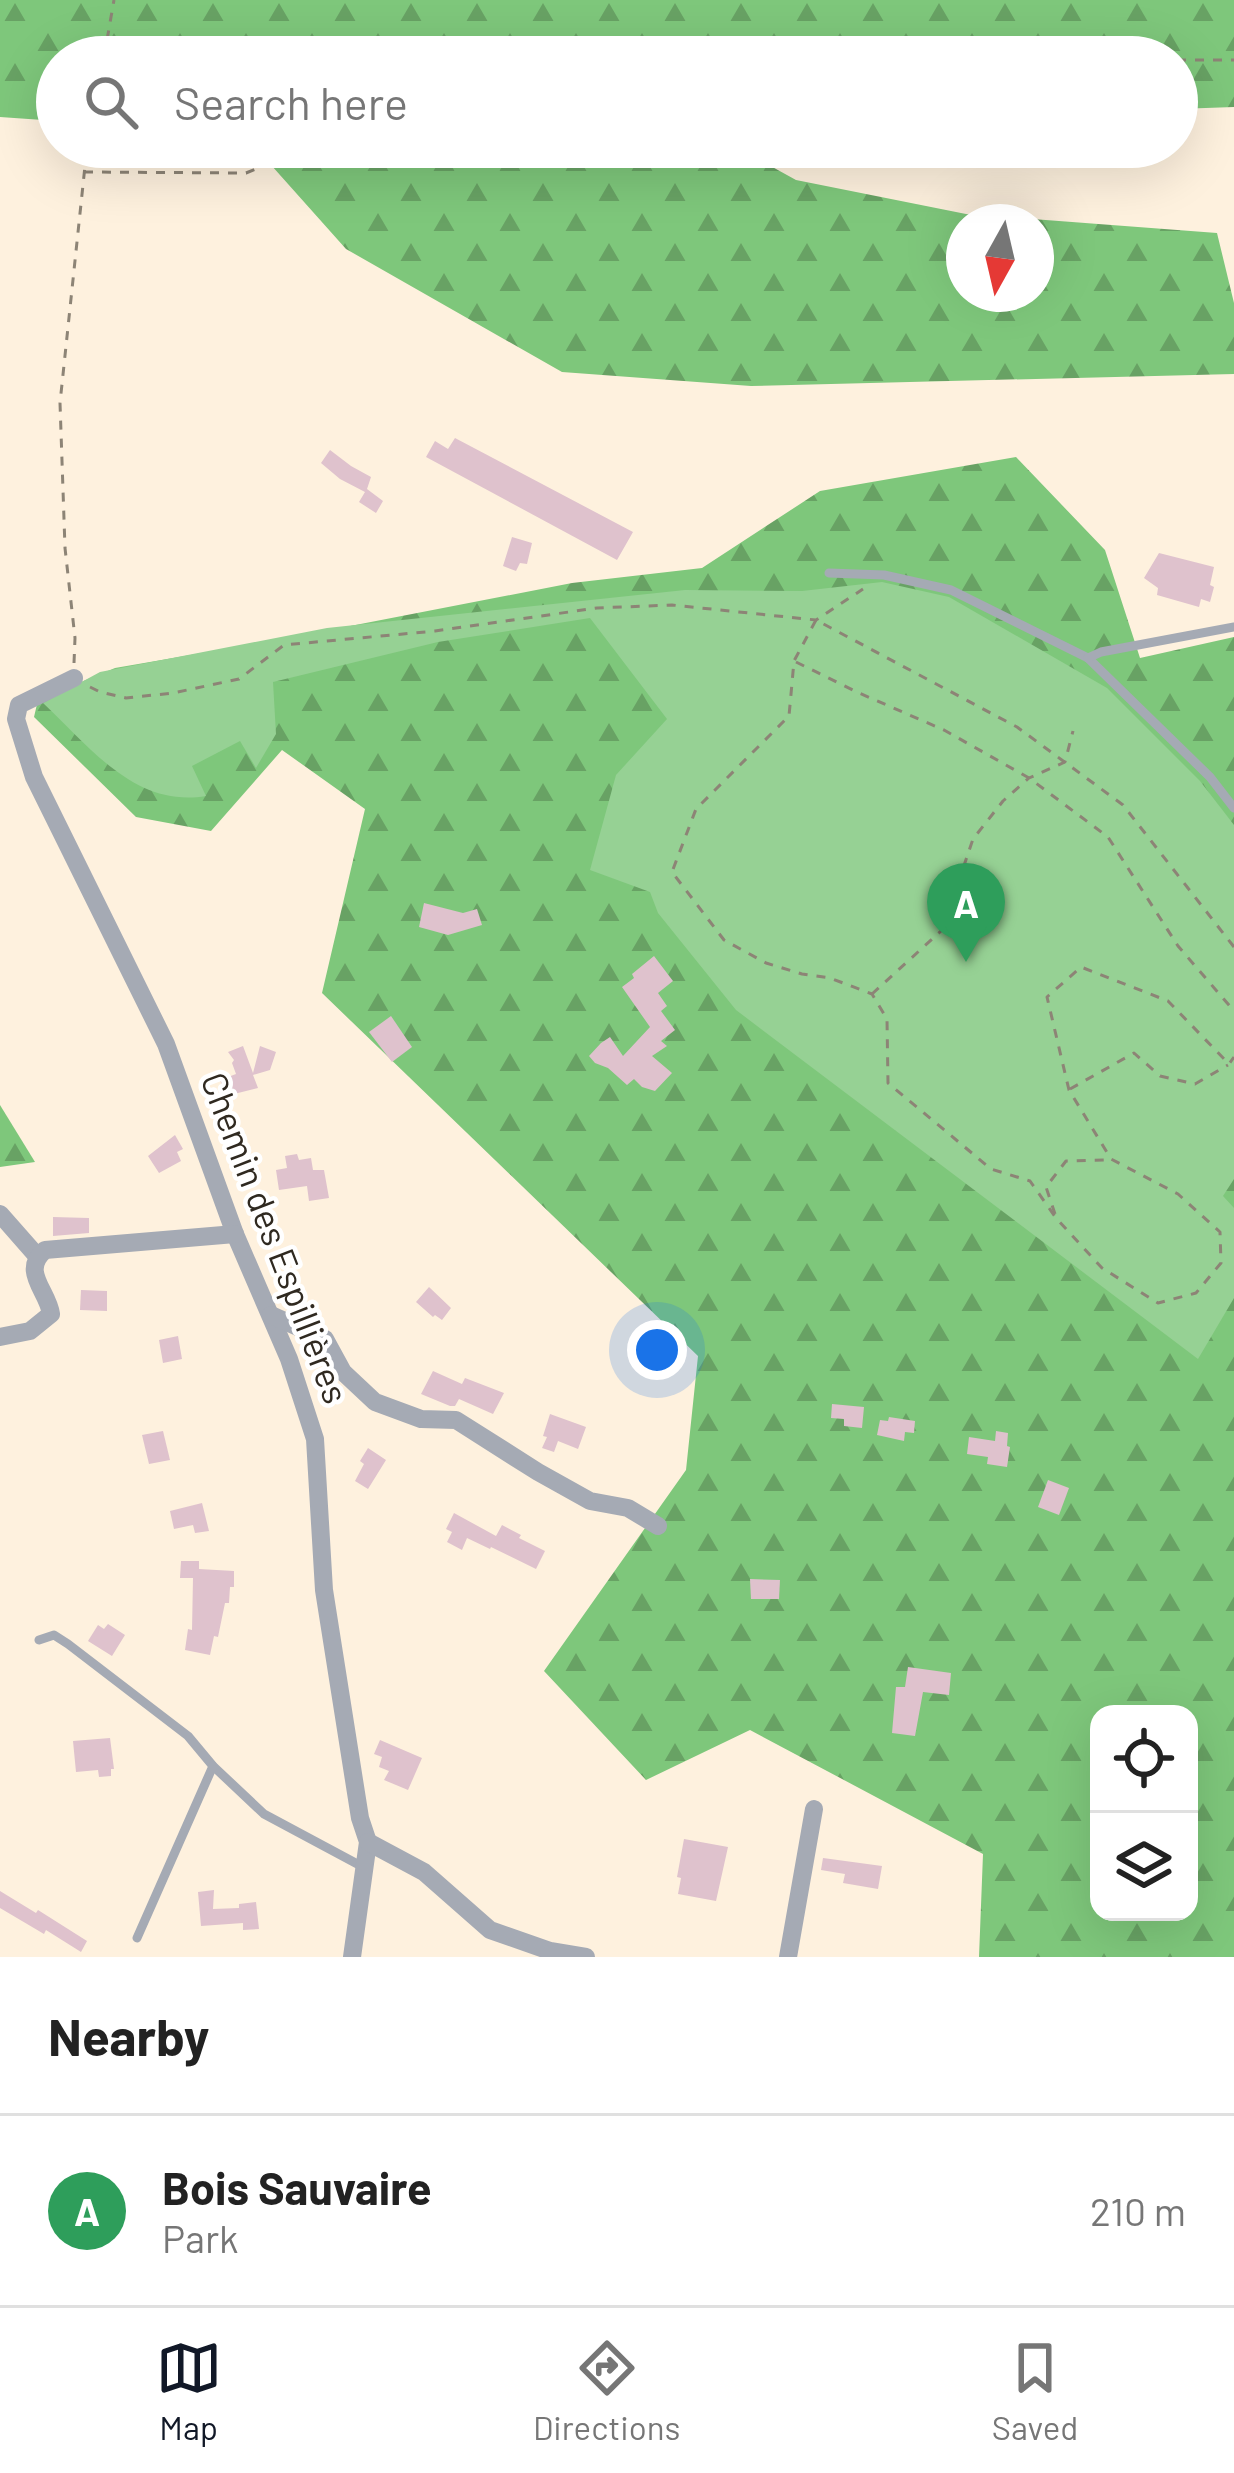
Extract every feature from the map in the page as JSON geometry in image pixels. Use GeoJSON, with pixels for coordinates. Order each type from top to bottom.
{"type":"FeatureCollection","features":[{"type":"Feature","properties":{"kind":"street","name":"Chemin des Espillières"},"geometry":{"type":"LineString","coordinates":[[74,678],[19,705],[16,719],[34,777],[166,1044],[315,1439],[323,1590],[360,1818],[368,1842],[352,1957]]}},
{"type":"Feature","properties":{"kind":"street"},"geometry":{"type":"LineString","coordinates":[[0,1214],[38,1256]]}},
{"type":"Feature","properties":{"kind":"street"},"geometry":{"type":"LineString","coordinates":[[0,1337],[30,1331],[51,1313],[35,1267],[45,1250],[235,1234]]}},
{"type":"Feature","properties":{"kind":"street"},"geometry":{"type":"LineString","coordinates":[[271,1315],[326,1339],[343,1372],[375,1402],[421,1419],[456,1420],[590,1501],[628,1508],[658,1526]]}},
{"type":"Feature","properties":{"kind":"street"},"geometry":{"type":"LineString","coordinates":[[788,1957],[814,1809]]}},
{"type":"Feature","properties":{"kind":"street"},"geometry":{"type":"LineString","coordinates":[[368,1842],[424,1872],[490,1930],[550,1951],[586,1957]]}},
{"type":"Feature","properties":{"kind":"lane"},"geometry":{"type":"LineString","coordinates":[[829,573],[884,575],[951,590],[1088,658],[1210,777],[1234,808]]}},
{"type":"Feature","properties":{"kind":"lane"},"geometry":{"type":"LineString","coordinates":[[1088,658],[1234,627]]}},
{"type":"Feature","properties":{"kind":"lane"},"geometry":{"type":"LineString","coordinates":[[39,1640],[54,1635],[68,1644],[188,1736],[263,1814],[363,1867]]}},
{"type":"Feature","properties":{"kind":"lane"},"geometry":{"type":"LineString","coordinates":[[137,1938],[213,1766]]}},
{"type":"Feature","properties":{"kind":"path"},"geometry":{"type":"LineString","coordinates":[[108,36],[114,0]]}},
{"type":"Feature","properties":{"kind":"path"},"geometry":{"type":"LineString","coordinates":[[1198,60],[1234,60]]}},
{"type":"Feature","properties":{"kind":"path"},"geometry":{"type":"LineString","coordinates":[[83,168],[60,403],[74,678],[100,692],[126,698],[173,693],[239,679],[284,645],[435,631],[598,608],[672,604],[816,620],[1017,727],[1124,805],[1234,947]]}},
{"type":"Feature","properties":{"kind":"path"},"geometry":{"type":"LineString","coordinates":[[82,172],[246,173],[258,168]]}},
{"type":"Feature","properties":{"kind":"path"},"geometry":{"type":"LineString","coordinates":[[884,575],[816,620],[794,661],[789,716],[696,809],[671,872],[724,940],[766,963],[872,994],[887,1019],[888,1083],[991,1169],[1030,1181],[1056,1218],[1102,1268],[1158,1303],[1196,1293],[1221,1263],[1220,1232],[1178,1194],[1111,1160],[1066,1161],[1046,1187],[1056,1218]]}},
{"type":"Feature","properties":{"kind":"path"},"geometry":{"type":"LineString","coordinates":[[794,661],[944,730],[1029,778],[1108,837],[1178,946],[1234,1011]]}},
{"type":"Feature","properties":{"kind":"path"},"geometry":{"type":"LineString","coordinates":[[1065,762],[1073,731]]}},
{"type":"Feature","properties":{"kind":"path"},"geometry":{"type":"LineString","coordinates":[[872,994],[942,930],[973,839],[1003,801],[1029,778],[1065,762]]}},
{"type":"Feature","properties":{"kind":"path"},"geometry":{"type":"LineString","coordinates":[[1111,1160],[1069,1090],[1047,997],[1081,967],[1168,1001],[1229,1064]]}},
{"type":"Feature","properties":{"kind":"path"},"geometry":{"type":"LineString","coordinates":[[1069,1090],[1134,1053],[1160,1076],[1195,1084],[1234,1057]]}},
{"type":"Feature","properties":{"kind":"green space"},"geometry":{"type":"Polygon","coordinates":[[[0,0],[1234,0],[1234,107],[1198,108],[1198,36],[36,36],[36,120],[0,117],[0,0]]]}},
{"type":"Feature","properties":{"kind":"green space"},"geometry":{"type":"Polygon","coordinates":[[[274,168],[774,168],[796,180],[946,210],[946,312],[1054,312],[1054,221],[1217,233],[1234,303],[1234,374],[751,386],[562,372],[346,249],[274,168]]]}},
{"type":"Feature","properties":{"kind":"green space"},"geometry":{"type":"Polygon","coordinates":[[[1016,457],[1105,550],[1140,658],[1234,637],[1234,1957],[979,1957],[983,1854],[750,1730],[646,1780],[544,1671],[686,1470],[698,1356],[322,993],[365,809],[282,750],[211,831],[136,817],[34,717],[38,700],[115,668],[572,583],[702,568],[820,491],[1016,457]]]}},
{"type":"Feature","properties":{"kind":"green space"},"geometry":{"type":"Polygon","coordinates":[[[882,582],[949,597],[1107,688],[1200,781],[1234,825],[1234,1179],[1223,1196],[1234,1208],[1234,1298],[1198,1359],[736,1010],[658,913],[650,892],[590,870],[616,775],[667,719],[590,618],[438,642],[273,682],[276,734],[256,768],[240,741],[192,766],[206,796],[157,793],[136,783],[97,755],[43,703],[100,672],[327,628],[685,590],[802,591],[882,582]]]}},
{"type":"Feature","properties":{"kind":"green space"},"geometry":{"type":"Polygon","coordinates":[[[0,1105],[35,1162],[0,1167],[0,1105]]]}},
{"type":"Feature","properties":{"kind":"building"},"geometry":{"type":"Polygon","coordinates":[[[455,438],[633,532],[617,560],[426,457],[435,441],[448,449],[455,438]]]}},
{"type":"Feature","properties":{"kind":"building"},"geometry":{"type":"Polygon","coordinates":[[[330,450],[371,477],[367,489],[383,501],[376,513],[359,502],[365,492],[321,463],[330,450]]]}},
{"type":"Feature","properties":{"kind":"building"},"geometry":{"type":"Polygon","coordinates":[[[512,537],[532,543],[527,564],[520,563],[516,571],[503,566],[512,537]]]}},
{"type":"Feature","properties":{"kind":"building"},"geometry":{"type":"Polygon","coordinates":[[[1159,553],[1214,567],[1210,602],[1201,599],[1199,607],[1157,595],[1158,588],[1144,578],[1159,553]]]}},
{"type":"Feature","properties":{"kind":"building"},"geometry":{"type":"Polygon","coordinates":[[[424,903],[463,913],[477,909],[482,925],[448,935],[419,927],[424,903]]]}},
{"type":"Feature","properties":{"kind":"building"},"geometry":{"type":"Polygon","coordinates":[[[654,956],[673,981],[658,993],[667,1006],[661,1011],[675,1030],[661,1041],[667,1046],[652,1056],[672,1073],[655,1091],[634,1079],[627,1085],[589,1056],[610,1037],[623,1056],[650,1027],[622,987],[654,956]]]}},
{"type":"Feature","properties":{"kind":"building"},"geometry":{"type":"Polygon","coordinates":[[[391,1016],[412,1047],[392,1062],[369,1032],[391,1016]]]}},
{"type":"Feature","properties":{"kind":"building"},"geometry":{"type":"Polygon","coordinates":[[[243,1046],[253,1073],[260,1046],[276,1052],[270,1070],[253,1075],[258,1088],[226,1096],[220,1080],[236,1074],[228,1052],[243,1046]]]}},
{"type":"Feature","properties":{"kind":"building"},"geometry":{"type":"Polygon","coordinates":[[[175,1135],[183,1149],[177,1152],[181,1161],[159,1173],[148,1156],[175,1135]]]}},
{"type":"Feature","properties":{"kind":"building"},"geometry":{"type":"Polygon","coordinates":[[[297,1154],[299,1160],[311,1158],[313,1170],[324,1170],[329,1198],[309,1201],[307,1186],[279,1190],[276,1170],[287,1168],[285,1156],[297,1154]]]}},
{"type":"Feature","properties":{"kind":"building"},"geometry":{"type":"Polygon","coordinates":[[[53,1217],[89,1218],[89,1233],[53,1236],[53,1217]]]}},
{"type":"Feature","properties":{"kind":"building"},"geometry":{"type":"Polygon","coordinates":[[[429,1287],[451,1308],[442,1320],[416,1302],[429,1287]]]}},
{"type":"Feature","properties":{"kind":"building"},"geometry":{"type":"Polygon","coordinates":[[[81,1290],[107,1291],[107,1311],[80,1310],[81,1290]]]}},
{"type":"Feature","properties":{"kind":"building"},"geometry":{"type":"Polygon","coordinates":[[[178,1336],[182,1359],[163,1363],[159,1340],[178,1336]]]}},
{"type":"Feature","properties":{"kind":"building"},"geometry":{"type":"Polygon","coordinates":[[[433,1371],[462,1384],[465,1378],[504,1393],[493,1414],[459,1399],[450,1406],[421,1394],[433,1371]]]}},
{"type":"Feature","properties":{"kind":"building"},"geometry":{"type":"Polygon","coordinates":[[[832,1404],[864,1407],[862,1428],[844,1426],[844,1419],[831,1418],[832,1404]]]}},
{"type":"Feature","properties":{"kind":"building"},"geometry":{"type":"Polygon","coordinates":[[[550,1414],[586,1427],[578,1449],[558,1441],[554,1452],[542,1448],[550,1414]]]}},
{"type":"Feature","properties":{"kind":"building"},"geometry":{"type":"Polygon","coordinates":[[[880,1420],[915,1421],[914,1433],[905,1432],[904,1441],[877,1435],[880,1420]]]}},
{"type":"Feature","properties":{"kind":"building"},"geometry":{"type":"Polygon","coordinates":[[[163,1431],[170,1460],[149,1464],[142,1435],[163,1431]]]}},
{"type":"Feature","properties":{"kind":"building"},"geometry":{"type":"Polygon","coordinates":[[[996,1431],[1008,1433],[1007,1467],[987,1464],[988,1457],[967,1454],[969,1437],[995,1441],[996,1431]]]}},
{"type":"Feature","properties":{"kind":"building"},"geometry":{"type":"Polygon","coordinates":[[[368,1448],[386,1460],[368,1489],[355,1481],[368,1448]]]}},
{"type":"Feature","properties":{"kind":"building"},"geometry":{"type":"Polygon","coordinates":[[[1048,1480],[1069,1488],[1059,1515],[1038,1507],[1048,1480]]]}},
{"type":"Feature","properties":{"kind":"building"},"geometry":{"type":"Polygon","coordinates":[[[202,1503],[209,1531],[195,1533],[193,1525],[174,1529],[170,1511],[202,1503]]]}},
{"type":"Feature","properties":{"kind":"building"},"geometry":{"type":"Polygon","coordinates":[[[454,1513],[496,1536],[502,1525],[545,1551],[536,1569],[467,1538],[462,1550],[447,1542],[452,1532],[446,1529],[454,1513]]]}},
{"type":"Feature","properties":{"kind":"building"},"geometry":{"type":"Polygon","coordinates":[[[181,1561],[199,1561],[199,1569],[234,1571],[234,1587],[230,1587],[210,1655],[185,1650],[188,1629],[192,1630],[193,1578],[180,1578],[181,1561]]]}},
{"type":"Feature","properties":{"kind":"building"},"geometry":{"type":"Polygon","coordinates":[[[750,1579],[780,1580],[779,1599],[751,1599],[750,1579]]]}},
{"type":"Feature","properties":{"kind":"building"},"geometry":{"type":"Polygon","coordinates":[[[108,1624],[125,1635],[112,1656],[88,1641],[98,1625],[104,1629],[108,1624]]]}},
{"type":"Feature","properties":{"kind":"building"},"geometry":{"type":"Polygon","coordinates":[[[908,1667],[951,1673],[949,1695],[923,1692],[915,1736],[892,1733],[896,1687],[905,1687],[908,1667]]]}},
{"type":"Feature","properties":{"kind":"building"},"geometry":{"type":"Polygon","coordinates":[[[110,1738],[111,1776],[99,1777],[98,1770],[76,1772],[73,1741],[110,1738]]]}},
{"type":"Feature","properties":{"kind":"building"},"geometry":{"type":"Polygon","coordinates":[[[380,1740],[422,1758],[408,1790],[384,1780],[389,1771],[379,1767],[382,1757],[374,1754],[380,1740]]]}},
{"type":"Feature","properties":{"kind":"building"},"geometry":{"type":"Polygon","coordinates":[[[684,1839],[728,1847],[716,1901],[678,1894],[684,1839]]]}},
{"type":"Feature","properties":{"kind":"building"},"geometry":{"type":"Polygon","coordinates":[[[823,1858],[882,1866],[878,1889],[843,1883],[845,1874],[821,1870],[823,1858]]]}},
{"type":"Feature","properties":{"kind":"building"},"geometry":{"type":"Polygon","coordinates":[[[214,1890],[213,1909],[256,1902],[259,1929],[243,1930],[243,1923],[201,1926],[198,1892],[214,1890]]]}},
{"type":"Feature","properties":{"kind":"building"},"geometry":{"type":"Polygon","coordinates":[[[0,1891],[87,1941],[81,1952],[0,1908],[0,1891]]]}},
{"type":"Feature","properties":{"kind":"place","name":"Bois Sauvaire"},"geometry":{"type":"Point","coordinates":[966,962]}}]}
